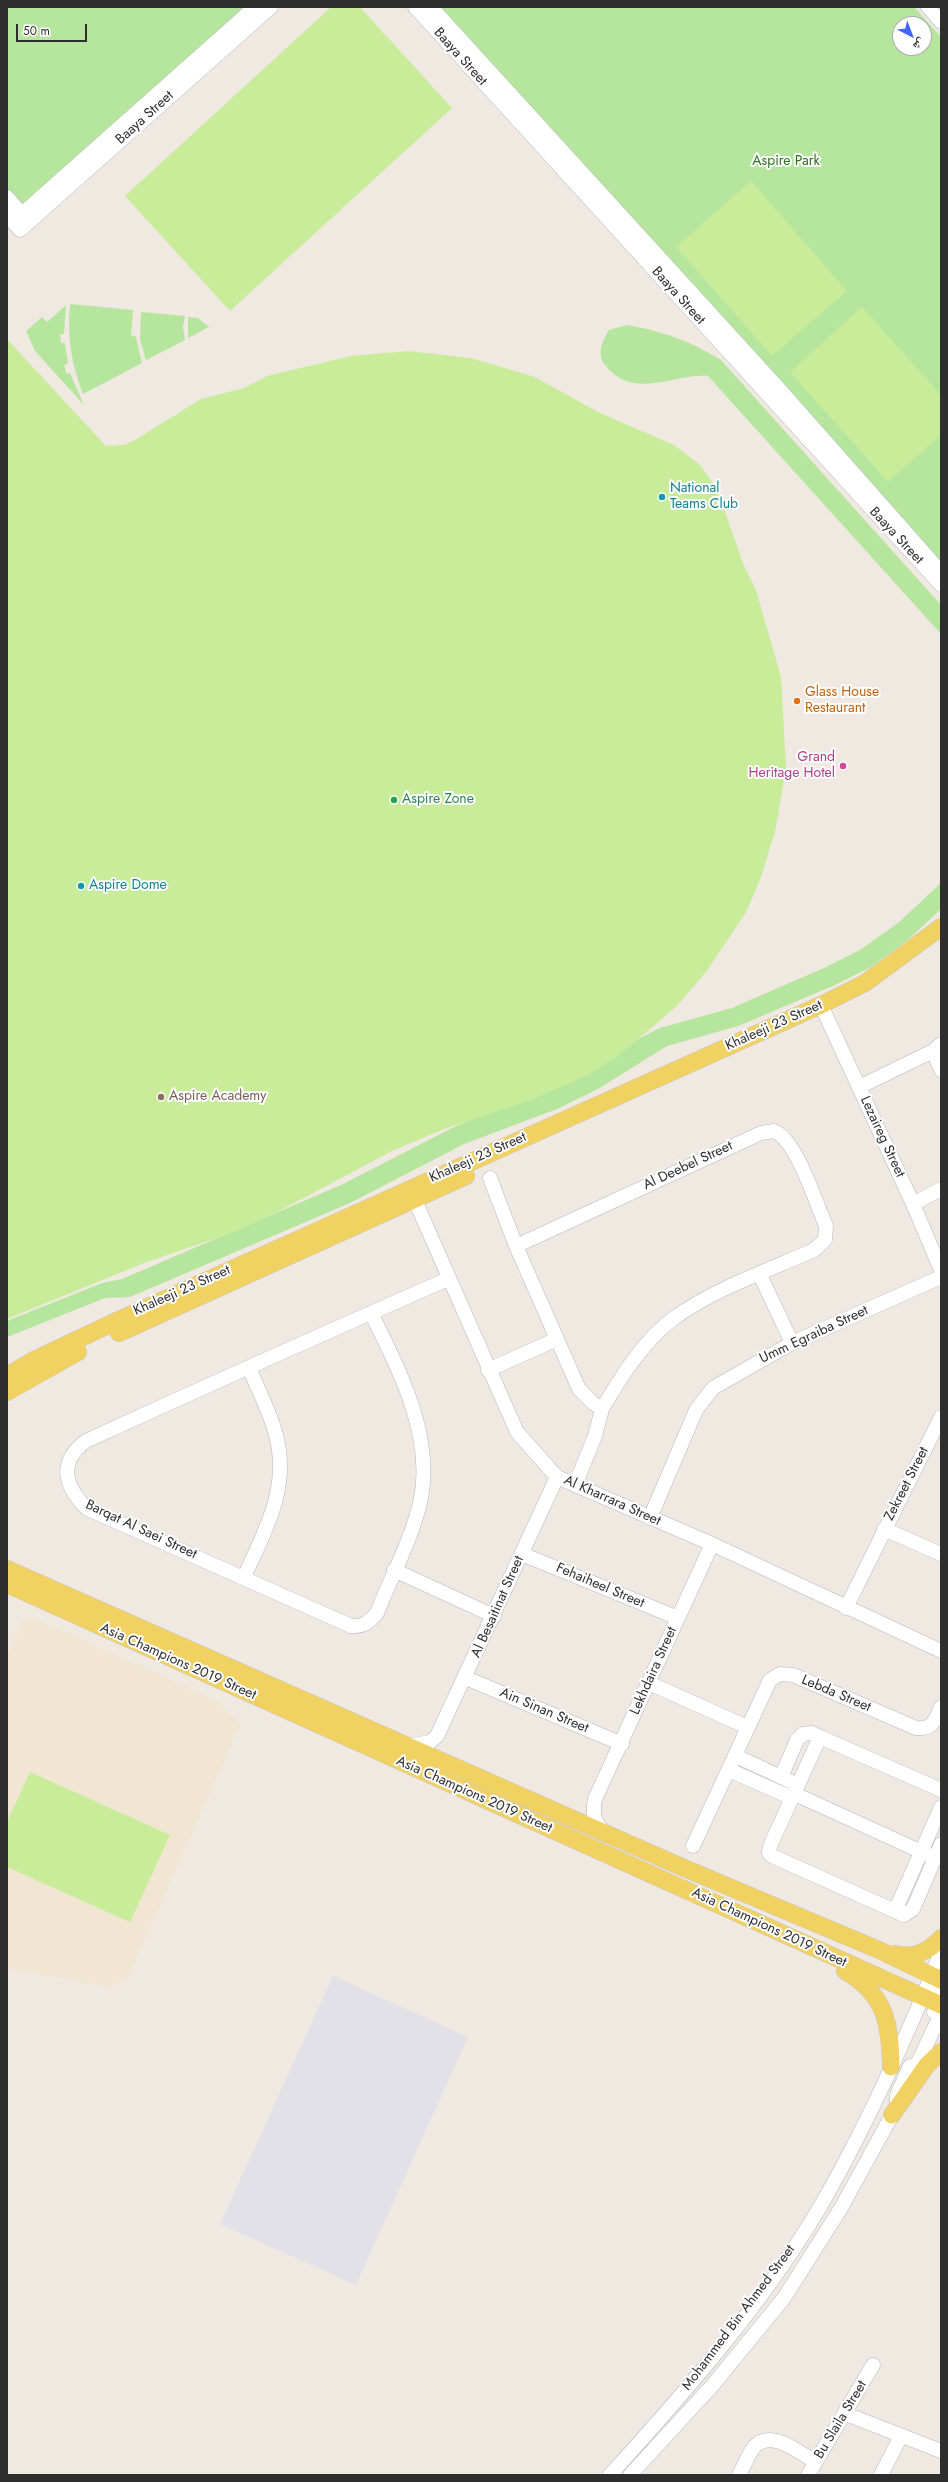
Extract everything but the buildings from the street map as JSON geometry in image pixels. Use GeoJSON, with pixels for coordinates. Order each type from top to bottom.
{"type":"FeatureCollection","features":[{"type":"Feature","properties":{"kind":"main road","name":"Khaleeji 23 Street"},"geometry":{"type":"LineString","coordinates":[[823,1010],[865,983],[941,927]]}},
{"type":"Feature","properties":{"kind":"main road","name":"Khaleeji 23 Street"},"geometry":{"type":"LineString","coordinates":[[7,1376],[32,1361],[124,1324],[823,1010],[905,969],[941,942]]}},
{"type":"Feature","properties":{"kind":"main road","name":"Khaleeji 23 Street"},"geometry":{"type":"LineString","coordinates":[[7,1392],[124,1324]]}},
{"type":"Feature","properties":{"kind":"main road","name":"Asia Champions 2019 Street"},"geometry":{"type":"LineString","coordinates":[[7,1568],[565,1816],[879,1950],[937,1994]]}},
{"type":"Feature","properties":{"kind":"main road","name":"Asia Champions 2019 Street"},"geometry":{"type":"LineString","coordinates":[[7,1584],[790,1938],[825,1953],[937,1994]]}},
{"type":"Feature","properties":{"kind":"main road"},"geometry":{"type":"LineString","coordinates":[[790,1938],[858,1979],[870,1989],[881,2006],[888,2024],[891,2067]]}},
{"type":"Feature","properties":{"kind":"main road"},"geometry":{"type":"LineString","coordinates":[[879,1950],[903,1956],[912,1956],[924,1953],[941,1938]]}},
{"type":"Feature","properties":{"kind":"main road"},"geometry":{"type":"LineString","coordinates":[[895,2110],[927,2064],[941,2052]]}},
{"type":"Feature","properties":{"kind":"street","name":"Baaya Street"},"geometry":{"type":"LineString","coordinates":[[18,221],[255,7]]}},
{"type":"Feature","properties":{"kind":"street","name":"Baaya Street"},"geometry":{"type":"LineString","coordinates":[[18,221],[271,7]]}},
{"type":"Feature","properties":{"kind":"street","name":"Baaya Street"},"geometry":{"type":"LineString","coordinates":[[415,7],[513,106],[570,167],[878,508],[941,572]]}},
{"type":"Feature","properties":{"kind":"street","name":"Baaya Street"},"geometry":{"type":"LineString","coordinates":[[431,7],[513,106]]}},
{"type":"Feature","properties":{"kind":"street"},"geometry":{"type":"LineString","coordinates":[[928,7],[941,22]]}},
{"type":"Feature","properties":{"kind":"street"},"geometry":{"type":"LineString","coordinates":[[7,197],[18,221]]}},
{"type":"Feature","properties":{"kind":"street","name":"Baaya Street"},"geometry":{"type":"LineString","coordinates":[[878,508],[941,586]]}},
{"type":"Feature","properties":{"kind":"street","name":"Lezaireg Street"},"geometry":{"type":"LineString","coordinates":[[823,1010],[913,1204],[941,1270]]}},
{"type":"Feature","properties":{"kind":"street"},"geometry":{"type":"LineString","coordinates":[[859,1087],[937,1047],[941,1070]]}},
{"type":"Feature","properties":{"kind":"street","name":"Al Deebel Street"},"geometry":{"type":"LineString","coordinates":[[516,1246],[761,1133],[774,1131],[781,1134],[791,1146],[826,1226],[825,1240],[814,1250],[704,1300],[673,1319],[625,1372],[602,1409],[595,1436],[575,1485]]}},
{"type":"Feature","properties":{"kind":"street"},"geometry":{"type":"LineString","coordinates":[[490,1178],[516,1246],[579,1389],[589,1400],[602,1409]]}},
{"type":"Feature","properties":{"kind":"street"},"geometry":{"type":"LineString","coordinates":[[913,1204],[941,1189]]}},
{"type":"Feature","properties":{"kind":"street","name":"Al Kharrara Street"},"geometry":{"type":"LineString","coordinates":[[412,1194],[488,1370],[517,1432],[557,1477],[712,1544],[846,1608],[941,1651]]}},
{"type":"Feature","properties":{"kind":"street"},"geometry":{"type":"LineString","coordinates":[[760,1275],[792,1342]]}},
{"type":"Feature","properties":{"kind":"street","name":"Umm Egraiba Street"},"geometry":{"type":"LineString","coordinates":[[650,1518],[696,1410],[713,1388],[792,1342],[941,1277]]}},
{"type":"Feature","properties":{"kind":"street","name":"Barqat Al Saei Street"},"geometry":{"type":"LineString","coordinates":[[371,1313],[407,1391],[422,1449],[423,1483],[420,1503],[411,1533],[377,1613],[361,1626],[352,1626],[86,1508],[76,1497],[69,1485],[68,1460],[74,1450],[86,1441],[249,1367],[371,1313],[448,1279]]}},
{"type":"Feature","properties":{"kind":"street"},"geometry":{"type":"LineString","coordinates":[[488,1370],[557,1338]]}},
{"type":"Feature","properties":{"kind":"street"},"geometry":{"type":"LineString","coordinates":[[244,1577],[275,1508],[280,1482],[276,1434],[249,1367]]}},
{"type":"Feature","properties":{"kind":"street","name":"Zekreet Street"},"geometry":{"type":"LineString","coordinates":[[846,1608],[941,1417]]}},
{"type":"Feature","properties":{"kind":"street","name":"Al Besaitinat Street"},"geometry":{"type":"LineString","coordinates":[[437,1736],[466,1678],[557,1477]]}},
{"type":"Feature","properties":{"kind":"street","name":"Zekreet Street"},"geometry":{"type":"LineString","coordinates":[[884,1530],[941,1554]]}},
{"type":"Feature","properties":{"kind":"street","name":"Lekhdaira Street"},"geometry":{"type":"LineString","coordinates":[[605,1833],[596,1824],[593,1813],[595,1799],[622,1744],[712,1544]]}},
{"type":"Feature","properties":{"kind":"street","name":"Fehaiheel Street"},"geometry":{"type":"LineString","coordinates":[[522,1554],[678,1618]]}},
{"type":"Feature","properties":{"kind":"street"},"geometry":{"type":"LineString","coordinates":[[394,1570],[494,1616]]}},
{"type":"Feature","properties":{"kind":"street","name":"Lebda Street"},"geometry":{"type":"LineString","coordinates":[[693,1846],[770,1680],[780,1674],[793,1676],[916,1728],[925,1729],[932,1725],[941,1707]]}},
{"type":"Feature","properties":{"kind":"street","name":"Ain Sinan Street"},"geometry":{"type":"LineString","coordinates":[[466,1678],[622,1744]]}},
{"type":"Feature","properties":{"kind":"street"},"geometry":{"type":"LineString","coordinates":[[649,1683],[747,1727]]}},
{"type":"Feature","properties":{"kind":"street"},"geometry":{"type":"LineString","coordinates":[[781,1777],[797,1740],[803,1734],[812,1733],[941,1790]]}},
{"type":"Feature","properties":{"kind":"street"},"geometry":{"type":"LineString","coordinates":[[409,1746],[430,1742],[437,1736]]}},
{"type":"Feature","properties":{"kind":"street"},"geometry":{"type":"LineString","coordinates":[[437,1736],[436,1747],[447,1763]]}},
{"type":"Feature","properties":{"kind":"street"},"geometry":{"type":"LineString","coordinates":[[820,1737],[770,1846],[769,1853],[772,1856],[904,1915],[913,1909],[941,1844]]}},
{"type":"Feature","properties":{"kind":"street"},"geometry":{"type":"LineString","coordinates":[[736,1756],[781,1777],[795,1792]]}},
{"type":"Feature","properties":{"kind":"street"},"geometry":{"type":"LineString","coordinates":[[729,1770],[795,1792],[935,1858]]}},
{"type":"Feature","properties":{"kind":"street","name":"Lekhdaira Street"},"geometry":{"type":"LineString","coordinates":[[565,1816],[576,1814],[595,1799]]}},
{"type":"Feature","properties":{"kind":"street"},"geometry":{"type":"LineString","coordinates":[[895,1910],[941,1807]]}},
{"type":"Feature","properties":{"kind":"street","name":"Mohammed Bin Ahmed Street"},"geometry":{"type":"LineString","coordinates":[[630,2475],[712,2386],[784,2298],[828,2229],[895,2110],[897,2095],[937,1994],[941,1952]]}},
{"type":"Feature","properties":{"kind":"street","name":"Mohammed Bin Ahmed Street"},"geometry":{"type":"LineString","coordinates":[[610,2475],[665,2414],[772,2280],[828,2193],[891,2067],[937,1994]]}},
{"type":"Feature","properties":{"kind":"street","name":"Bu Slaila Street"},"geometry":{"type":"LineString","coordinates":[[808,2475],[846,2414],[873,2365]]}},
{"type":"Feature","properties":{"kind":"street"},"geometry":{"type":"LineString","coordinates":[[846,2414],[941,2451]]}},
{"type":"Feature","properties":{"kind":"street"},"geometry":{"type":"LineString","coordinates":[[881,2475],[901,2436]]}},
{"type":"Feature","properties":{"kind":"street"},"geometry":{"type":"LineString","coordinates":[[739,2475],[754,2448],[762,2440],[775,2440],[816,2462]]}},
{"type":"Feature","properties":{"kind":"shaded area"},"geometry":{"type":"Polygon","coordinates":[[[31,1617],[220,1702],[240,1725],[128,1978],[110,1987],[7,1968],[7,1655],[23,1621],[31,1617]]]}},
{"type":"Feature","properties":{"kind":"shaded area"},"geometry":{"type":"Polygon","coordinates":[[[333,1976],[468,2037],[356,2285],[220,2224],[333,1976]]]}},
{"type":"Feature","properties":{"kind":"green space"},"geometry":{"type":"Polygon","coordinates":[[[7,7],[249,7],[22,209],[7,192],[7,7]]]}},
{"type":"Feature","properties":{"kind":"green space"},"geometry":{"type":"Polygon","coordinates":[[[331,7],[360,7],[452,108],[230,311],[125,196],[331,7]]]}},
{"type":"Feature","properties":{"kind":"green space","name":"Aspire Park"},"geometry":{"type":"Polygon","coordinates":[[[439,7],[914,7],[922,16],[892,16],[892,56],[932,56],[932,27],[941,37],[941,565],[439,7]]]}},
{"type":"Feature","properties":{"kind":"green space"},"geometry":{"type":"Polygon","coordinates":[[[751,181],[847,291],[772,356],[676,247],[751,181]]]}},
{"type":"Feature","properties":{"kind":"green space"},"geometry":{"type":"Polygon","coordinates":[[[70,304],[133,310],[131,335],[136,337],[142,363],[83,394],[75,371],[71,349],[69,327],[70,304]]]}},
{"type":"Feature","properties":{"kind":"green space"},"geometry":{"type":"Polygon","coordinates":[[[66,305],[64,334],[60,334],[61,343],[65,343],[68,364],[64,365],[67,374],[70,373],[84,405],[35,351],[26,331],[42,317],[47,322],[66,305]]]}},
{"type":"Feature","properties":{"kind":"green space"},"geometry":{"type":"Polygon","coordinates":[[[862,307],[941,395],[941,435],[888,482],[790,372],[862,307]]]}},
{"type":"Feature","properties":{"kind":"green space"},"geometry":{"type":"Polygon","coordinates":[[[141,312],[185,316],[183,327],[185,340],[146,360],[140,339],[141,312]]]}},
{"type":"Feature","properties":{"kind":"green space"},"geometry":{"type":"Polygon","coordinates":[[[188,317],[198,318],[209,327],[188,338],[188,317]]]}},
{"type":"Feature","properties":{"kind":"green space"},"geometry":{"type":"Polygon","coordinates":[[[627,325],[665,334],[687,342],[721,360],[941,605],[941,634],[708,376],[695,376],[642,384],[629,382],[617,376],[606,366],[601,357],[601,348],[606,334],[609,330],[627,325]]]}},
{"type":"Feature","properties":{"kind":"green space","name":"Aspire Zone"},"geometry":{"type":"Polygon","coordinates":[[[7,339],[106,446],[124,445],[135,440],[201,399],[244,388],[267,376],[351,356],[408,351],[471,358],[535,377],[598,412],[674,445],[699,464],[717,489],[744,566],[756,590],[781,677],[786,767],[775,832],[760,880],[745,914],[706,972],[677,1006],[617,1057],[584,1077],[531,1100],[444,1129],[392,1151],[281,1210],[234,1232],[144,1263],[7,1319],[7,339]]]}},
{"type":"Feature","properties":{"kind":"green space"},"geometry":{"type":"Polygon","coordinates":[[[941,883],[941,909],[910,938],[871,967],[833,986],[738,1026],[667,1046],[598,1089],[557,1109],[464,1144],[350,1203],[130,1297],[105,1298],[7,1337],[7,1321],[102,1283],[122,1279],[341,1185],[456,1126],[502,1108],[660,1028],[732,1008],[824,968],[860,950],[898,923],[941,883]]]}},
{"type":"Feature","properties":{"kind":"green space"},"geometry":{"type":"Polygon","coordinates":[[[30,1772],[170,1835],[130,1922],[7,1867],[7,1822],[30,1772]]]}},
{"type":"Feature","properties":{"kind":"place","name":"National Teams Club"},"geometry":{"type":"Point","coordinates":[662,497]}},
{"type":"Feature","properties":{"kind":"place","name":"Glass House Restaurant"},"geometry":{"type":"Point","coordinates":[797,701]}},
{"type":"Feature","properties":{"kind":"place","name":"Grand Heritage Hotel"},"geometry":{"type":"Point","coordinates":[843,766]}},
{"type":"Feature","properties":{"kind":"place","name":"Aspire Zone"},"geometry":{"type":"Point","coordinates":[394,800]}},
{"type":"Feature","properties":{"kind":"place","name":"Aspire Dome"},"geometry":{"type":"Point","coordinates":[81,886]}},
{"type":"Feature","properties":{"kind":"place","name":"Aspire Academy"},"geometry":{"type":"Point","coordinates":[161,1097]}}]}
